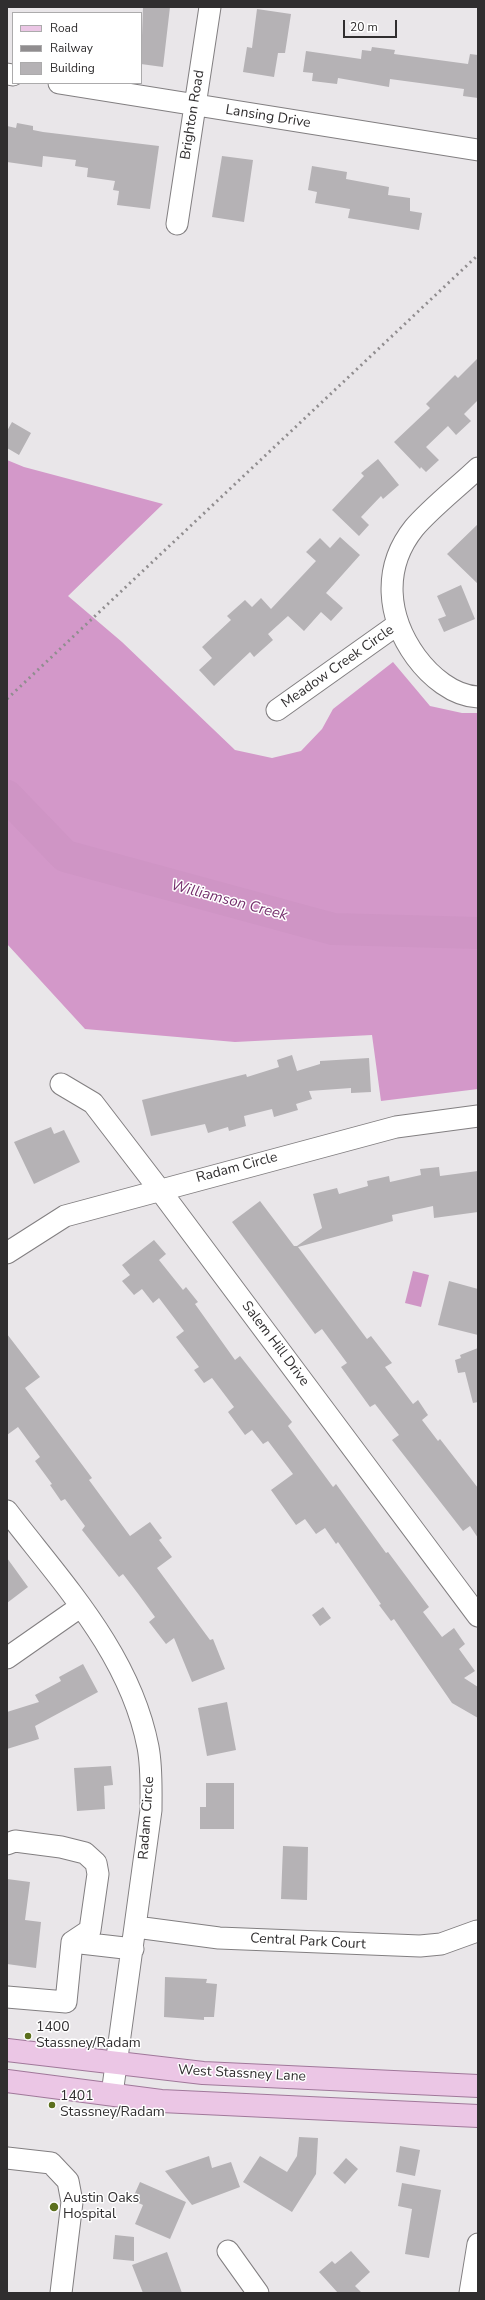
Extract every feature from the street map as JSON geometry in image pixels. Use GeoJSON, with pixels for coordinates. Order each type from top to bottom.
{"type":"FeatureCollection","features":[{"type":"Feature","properties":{"kind":"main road","name":"West Stassney Lane"},"geometry":{"type":"LineString","coordinates":[[7,2050],[116,2064],[203,2073],[478,2086]]}},
{"type":"Feature","properties":{"kind":"main road"},"geometry":{"type":"LineString","coordinates":[[7,2081],[161,2101],[478,2116]]}},
{"type":"Feature","properties":{"kind":"street","name":"Brighton Road"},"geometry":{"type":"LineString","coordinates":[[177,224],[210,7]]}},
{"type":"Feature","properties":{"kind":"street","name":"Lansing Drive"},"geometry":{"type":"LineString","coordinates":[[64,84],[194,106],[478,150]]}},
{"type":"Feature","properties":{"kind":"street"},"geometry":{"type":"LineString","coordinates":[[478,468],[414,529],[400,553],[390,585],[392,604],[398,624],[404,638],[423,668],[439,682],[453,689],[478,697]]}},
{"type":"Feature","properties":{"kind":"street","name":"Meadow Creek Circle"},"geometry":{"type":"LineString","coordinates":[[277,710],[398,624]]}},
{"type":"Feature","properties":{"kind":"street","name":"Salem Hill Drive"},"geometry":{"type":"LineString","coordinates":[[61,1084],[93,1103],[478,1616]]}},
{"type":"Feature","properties":{"kind":"street","name":"Radam Circle"},"geometry":{"type":"LineString","coordinates":[[7,1253],[65,1216],[159,1189],[396,1127],[478,1116]]}},
{"type":"Feature","properties":{"kind":"street","name":"Radam Circle"},"geometry":{"type":"LineString","coordinates":[[7,1510],[98,1629],[123,1671],[138,1709],[149,1748],[151,1767],[151,1810],[133,1950],[112,2094]]}},
{"type":"Feature","properties":{"kind":"street"},"geometry":{"type":"LineString","coordinates":[[7,1658],[80,1607]]}},
{"type":"Feature","properties":{"kind":"street"},"geometry":{"type":"LineString","coordinates":[[7,1844],[15,1841],[61,1847],[85,1853],[96,1863],[98,1874],[90,1930],[72,1942]]}},
{"type":"Feature","properties":{"kind":"street","name":"Central Park Court"},"geometry":{"type":"LineString","coordinates":[[136,1928],[219,1938],[420,1946],[441,1944],[477,1931]]}},
{"type":"Feature","properties":{"kind":"street"},"geometry":{"type":"LineString","coordinates":[[72,1942],[133,1950]]}},
{"type":"Feature","properties":{"kind":"street"},"geometry":{"type":"LineString","coordinates":[[7,1997],[66,2002],[72,1942]]}},
{"type":"Feature","properties":{"kind":"street"},"geometry":{"type":"LineString","coordinates":[[7,2158],[50,2163],[68,2181],[72,2202],[61,2293]]}},
{"type":"Feature","properties":{"kind":"street"},"geometry":{"type":"LineString","coordinates":[[470,2293],[478,2244]]}},
{"type":"Feature","properties":{"kind":"street"},"geometry":{"type":"LineString","coordinates":[[228,2251],[258,2293]]}},
{"type":"Feature","properties":{"kind":"shaded area"},"geometry":{"type":"Polygon","coordinates":[[[7,460],[24,467],[163,504],[68,596],[122,642],[235,750],[272,758],[301,751],[322,729],[333,709],[393,662],[430,706],[462,713],[478,713],[478,1089],[381,1101],[372,1035],[235,1042],[85,1029],[7,944],[7,460]]]}},
{"type":"Feature","properties":{"kind":"shaded area"},"geometry":{"type":"Polygon","coordinates":[[[413,1271],[429,1275],[421,1307],[405,1303],[413,1271]]]}},
{"type":"Feature","properties":{"kind":"building"},"geometry":{"type":"Polygon","coordinates":[[[143,7],[170,7],[163,67],[142,64],[143,7]]]}},
{"type":"Feature","properties":{"kind":"building"},"geometry":{"type":"Polygon","coordinates":[[[257,9],[291,14],[285,53],[278,53],[274,77],[243,72],[247,47],[252,48],[257,9]]]}},
{"type":"Feature","properties":{"kind":"building"},"geometry":{"type":"Polygon","coordinates":[[[372,47],[395,50],[394,54],[468,64],[470,54],[478,55],[478,98],[463,96],[464,89],[390,79],[389,87],[338,78],[337,84],[312,81],[313,73],[303,72],[306,51],[361,59],[362,50],[371,51],[372,47]]]}},
{"type":"Feature","properties":{"kind":"building"},"geometry":{"type":"Polygon","coordinates":[[[17,123],[33,126],[33,130],[43,132],[159,146],[150,209],[117,205],[119,191],[113,190],[115,181],[87,177],[88,168],[75,166],[76,160],[43,156],[42,167],[7,162],[7,126],[16,128],[17,123]]]}},
{"type":"Feature","properties":{"kind":"building"},"geometry":{"type":"Polygon","coordinates":[[[222,156],[253,160],[244,222],[212,217],[222,156]]]}},
{"type":"Feature","properties":{"kind":"building"},"geometry":{"type":"Polygon","coordinates":[[[312,166],[347,172],[346,179],[389,187],[388,195],[410,198],[410,211],[422,213],[419,230],[348,218],[350,209],[315,203],[317,192],[308,190],[312,166]]]}},
{"type":"Feature","properties":{"kind":"building"},"geometry":{"type":"Polygon","coordinates":[[[478,358],[478,400],[464,414],[471,421],[456,435],[448,426],[426,447],[439,460],[426,472],[421,467],[420,469],[394,442],[430,408],[426,404],[455,375],[458,378],[478,358]]]}},
{"type":"Feature","properties":{"kind":"building"},"geometry":{"type":"Polygon","coordinates":[[[12,422],[31,433],[19,455],[7,448],[7,431],[12,422]]]}},
{"type":"Feature","properties":{"kind":"building"},"geometry":{"type":"Polygon","coordinates":[[[378,459],[399,485],[383,499],[381,496],[361,517],[369,525],[359,536],[332,510],[364,476],[361,473],[378,459]]]}},
{"type":"Feature","properties":{"kind":"building"},"geometry":{"type":"Polygon","coordinates":[[[478,524],[478,584],[447,554],[478,524]]]}},
{"type":"Feature","properties":{"kind":"building"},"geometry":{"type":"Polygon","coordinates":[[[340,537],[360,555],[326,593],[343,608],[331,621],[321,612],[304,631],[288,616],[268,634],[273,640],[254,657],[250,652],[214,686],[199,670],[212,658],[202,647],[231,620],[227,616],[245,600],[252,607],[261,598],[271,609],[316,561],[306,552],[320,538],[330,548],[340,537]]]}},
{"type":"Feature","properties":{"kind":"building"},"geometry":{"type":"Polygon","coordinates":[[[461,585],[475,619],[444,632],[438,619],[446,616],[437,596],[461,585]]]}},
{"type":"Feature","properties":{"kind":"building"},"geometry":{"type":"Polygon","coordinates":[[[292,1055],[297,1071],[320,1064],[320,1061],[369,1058],[371,1092],[351,1093],[351,1088],[309,1091],[312,1099],[296,1104],[298,1110],[274,1117],[272,1109],[244,1116],[246,1126],[229,1131],[228,1127],[208,1133],[205,1124],[151,1136],[142,1100],[246,1074],[247,1077],[279,1067],[277,1060],[292,1055]]]}},
{"type":"Feature","properties":{"kind":"building"},"geometry":{"type":"Polygon","coordinates":[[[51,1127],[54,1134],[64,1130],[80,1162],[34,1184],[14,1142],[51,1127]]]}},
{"type":"Feature","properties":{"kind":"building"},"geometry":{"type":"Polygon","coordinates":[[[439,1167],[440,1176],[478,1171],[478,1212],[434,1218],[433,1206],[392,1215],[393,1221],[298,1247],[367,1339],[371,1336],[392,1363],[385,1367],[413,1404],[418,1400],[428,1415],[422,1420],[438,1441],[440,1439],[478,1488],[478,1538],[470,1526],[463,1531],[392,1440],[399,1435],[375,1404],[370,1407],[341,1367],[347,1363],[322,1329],[315,1334],[232,1222],[260,1201],[294,1246],[297,1246],[322,1228],[313,1194],[337,1188],[339,1194],[368,1186],[367,1181],[389,1176],[390,1182],[421,1175],[420,1169],[439,1167]]]}},
{"type":"Feature","properties":{"kind":"building"},"geometry":{"type":"Polygon","coordinates":[[[154,1240],[166,1254],[159,1260],[183,1290],[186,1287],[198,1302],[195,1304],[235,1360],[240,1356],[292,1422],[288,1426],[333,1487],[336,1484],[386,1553],[388,1552],[429,1607],[423,1612],[442,1637],[454,1628],[465,1644],[459,1649],[475,1671],[464,1678],[478,1687],[478,1718],[452,1703],[394,1619],[391,1621],[338,1542],[336,1544],[325,1528],[316,1534],[305,1519],[296,1525],[271,1490],[293,1474],[268,1441],[263,1444],[252,1430],[245,1435],[228,1412],[234,1407],[212,1378],[204,1383],[194,1370],[199,1367],[176,1337],[184,1331],[159,1298],[153,1303],[142,1289],[134,1295],[122,1281],[130,1275],[122,1265],[154,1240]]]}},
{"type":"Feature","properties":{"kind":"building"},"geometry":{"type":"Polygon","coordinates":[[[449,1281],[478,1289],[478,1335],[438,1325],[449,1281]]]}},
{"type":"Feature","properties":{"kind":"building"},"geometry":{"type":"Polygon","coordinates":[[[7,1334],[40,1377],[25,1388],[92,1478],[89,1480],[130,1536],[150,1522],[162,1538],[159,1540],[172,1557],[157,1568],[210,1640],[213,1639],[225,1669],[192,1682],[174,1638],[166,1644],[149,1622],[155,1617],[123,1574],[119,1577],[82,1530],[85,1526],[65,1499],[61,1501],[50,1485],[52,1484],[35,1461],[40,1457],[18,1427],[7,1435],[7,1334]]]}},
{"type":"Feature","properties":{"kind":"building"},"geometry":{"type":"Polygon","coordinates":[[[478,1348],[478,1402],[473,1403],[465,1372],[458,1373],[455,1360],[461,1358],[460,1355],[478,1348]]]}},
{"type":"Feature","properties":{"kind":"building"},"geometry":{"type":"Polygon","coordinates":[[[7,1558],[28,1587],[7,1603],[7,1558]]]}},
{"type":"Feature","properties":{"kind":"building"},"geometry":{"type":"Polygon","coordinates":[[[323,1607],[331,1618],[320,1626],[312,1615],[323,1607]]]}},
{"type":"Feature","properties":{"kind":"building"},"geometry":{"type":"Polygon","coordinates":[[[83,1664],[98,1692],[35,1726],[39,1739],[7,1749],[7,1712],[39,1702],[35,1695],[61,1681],[59,1677],[83,1664]]]}},
{"type":"Feature","properties":{"kind":"building"},"geometry":{"type":"Polygon","coordinates":[[[227,1702],[236,1750],[207,1756],[198,1708],[227,1702]]]}},
{"type":"Feature","properties":{"kind":"building"},"geometry":{"type":"Polygon","coordinates":[[[111,1766],[113,1785],[104,1786],[105,1809],[77,1811],[74,1768],[111,1766]]]}},
{"type":"Feature","properties":{"kind":"building"},"geometry":{"type":"Polygon","coordinates":[[[206,1783],[234,1783],[234,1829],[200,1829],[200,1807],[206,1807],[206,1783]]]}},
{"type":"Feature","properties":{"kind":"building"},"geometry":{"type":"Polygon","coordinates":[[[283,1846],[308,1847],[307,1900],[281,1899],[283,1846]]]}},
{"type":"Feature","properties":{"kind":"building"},"geometry":{"type":"Polygon","coordinates":[[[7,1879],[30,1882],[25,1920],[41,1922],[36,1968],[7,1964],[7,1879]]]}},
{"type":"Feature","properties":{"kind":"building"},"geometry":{"type":"Polygon","coordinates":[[[165,1977],[207,1979],[206,1983],[217,1984],[214,2017],[204,2017],[204,2020],[164,2017],[165,1977]]]}},
{"type":"Feature","properties":{"kind":"building"},"geometry":{"type":"Polygon","coordinates":[[[299,2137],[318,2138],[316,2174],[292,2212],[243,2182],[260,2156],[287,2172],[297,2156],[299,2137]]]}},
{"type":"Feature","properties":{"kind":"building"},"geometry":{"type":"Polygon","coordinates":[[[400,2146],[420,2150],[415,2176],[396,2172],[400,2146]]]}},
{"type":"Feature","properties":{"kind":"building"},"geometry":{"type":"Polygon","coordinates":[[[209,2156],[212,2168],[231,2162],[240,2187],[192,2205],[165,2171],[209,2156]]]}},
{"type":"Feature","properties":{"kind":"building"},"geometry":{"type":"Polygon","coordinates":[[[346,2158],[358,2169],[345,2184],[333,2173],[346,2158]]]}},
{"type":"Feature","properties":{"kind":"building"},"geometry":{"type":"Polygon","coordinates":[[[140,2182],[186,2202],[170,2239],[135,2224],[143,2205],[132,2200],[140,2182]]]}},
{"type":"Feature","properties":{"kind":"building"},"geometry":{"type":"Polygon","coordinates":[[[402,2183],[441,2190],[429,2258],[405,2254],[412,2209],[398,2206],[402,2183]]]}},
{"type":"Feature","properties":{"kind":"building"},"geometry":{"type":"Polygon","coordinates":[[[115,2235],[134,2237],[134,2261],[113,2259],[115,2235]]]}},
{"type":"Feature","properties":{"kind":"building"},"geometry":{"type":"Polygon","coordinates":[[[351,2251],[370,2272],[355,2286],[362,2293],[338,2293],[319,2272],[332,2261],[335,2264],[351,2251]]]}},
{"type":"Feature","properties":{"kind":"building"},"geometry":{"type":"Polygon","coordinates":[[[167,2252],[182,2293],[143,2293],[132,2265],[167,2252]]]}},
{"type":"Feature","properties":{"kind":"waterway","name":"Williamson Creek"},"geometry":{"type":"LineString","coordinates":[[7,796],[65,856],[333,929],[478,933]]}},
{"type":"Feature","properties":{"kind":"railway"},"geometry":{"type":"LineString","coordinates":[[7,699],[478,255]]}},
{"type":"Feature","properties":{"kind":"place","name":"1400 Stassney/Radam"},"geometry":{"type":"Point","coordinates":[28,2036]}},
{"type":"Feature","properties":{"kind":"place","name":"1401 Stassney/Radam"},"geometry":{"type":"Point","coordinates":[52,2105]}},
{"type":"Feature","properties":{"kind":"place","name":"Austin Oaks Hospital"},"geometry":{"type":"Point","coordinates":[54,2207]}}]}
